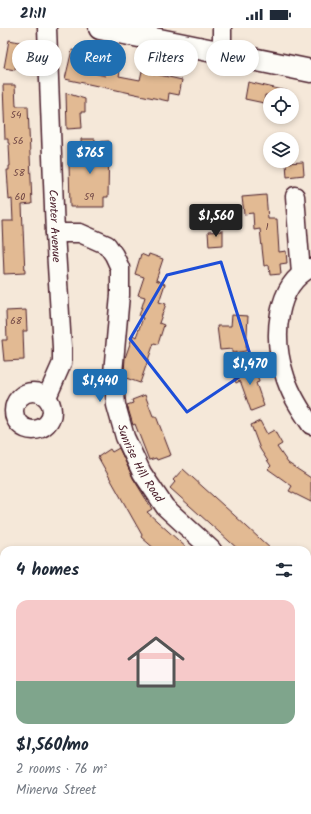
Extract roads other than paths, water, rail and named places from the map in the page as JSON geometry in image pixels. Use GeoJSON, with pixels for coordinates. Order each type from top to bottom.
{"type":"FeatureCollection","features":[{"type":"Feature","properties":{"kind":"main road"},"geometry":{"type":"LineString","coordinates":[[100,28],[206,49]]}},
{"type":"Feature","properties":{"kind":"main road"},"geometry":{"type":"LineString","coordinates":[[259,60],[311,71]]}},
{"type":"Feature","properties":{"kind":"street","name":"Center Avenue"},"geometry":{"type":"LineString","coordinates":[[47,28],[55,232],[62,347],[62,363],[47,397]]}},
{"type":"Feature","properties":{"kind":"street"},"geometry":{"type":"LineString","coordinates":[[222,28],[222,40]]}},
{"type":"Feature","properties":{"kind":"street"},"geometry":{"type":"LineString","coordinates":[[295,196],[306,270],[292,283],[283,302],[279,324],[279,347],[286,380],[299,407],[311,425]]}},
{"type":"Feature","properties":{"kind":"street","name":"Sunrise Hill Road"},"geometry":{"type":"LineString","coordinates":[[55,232],[80,232],[106,245],[114,255],[120,268],[120,295],[113,373],[116,405],[125,437],[142,473],[165,507],[208,546]]}}]}
